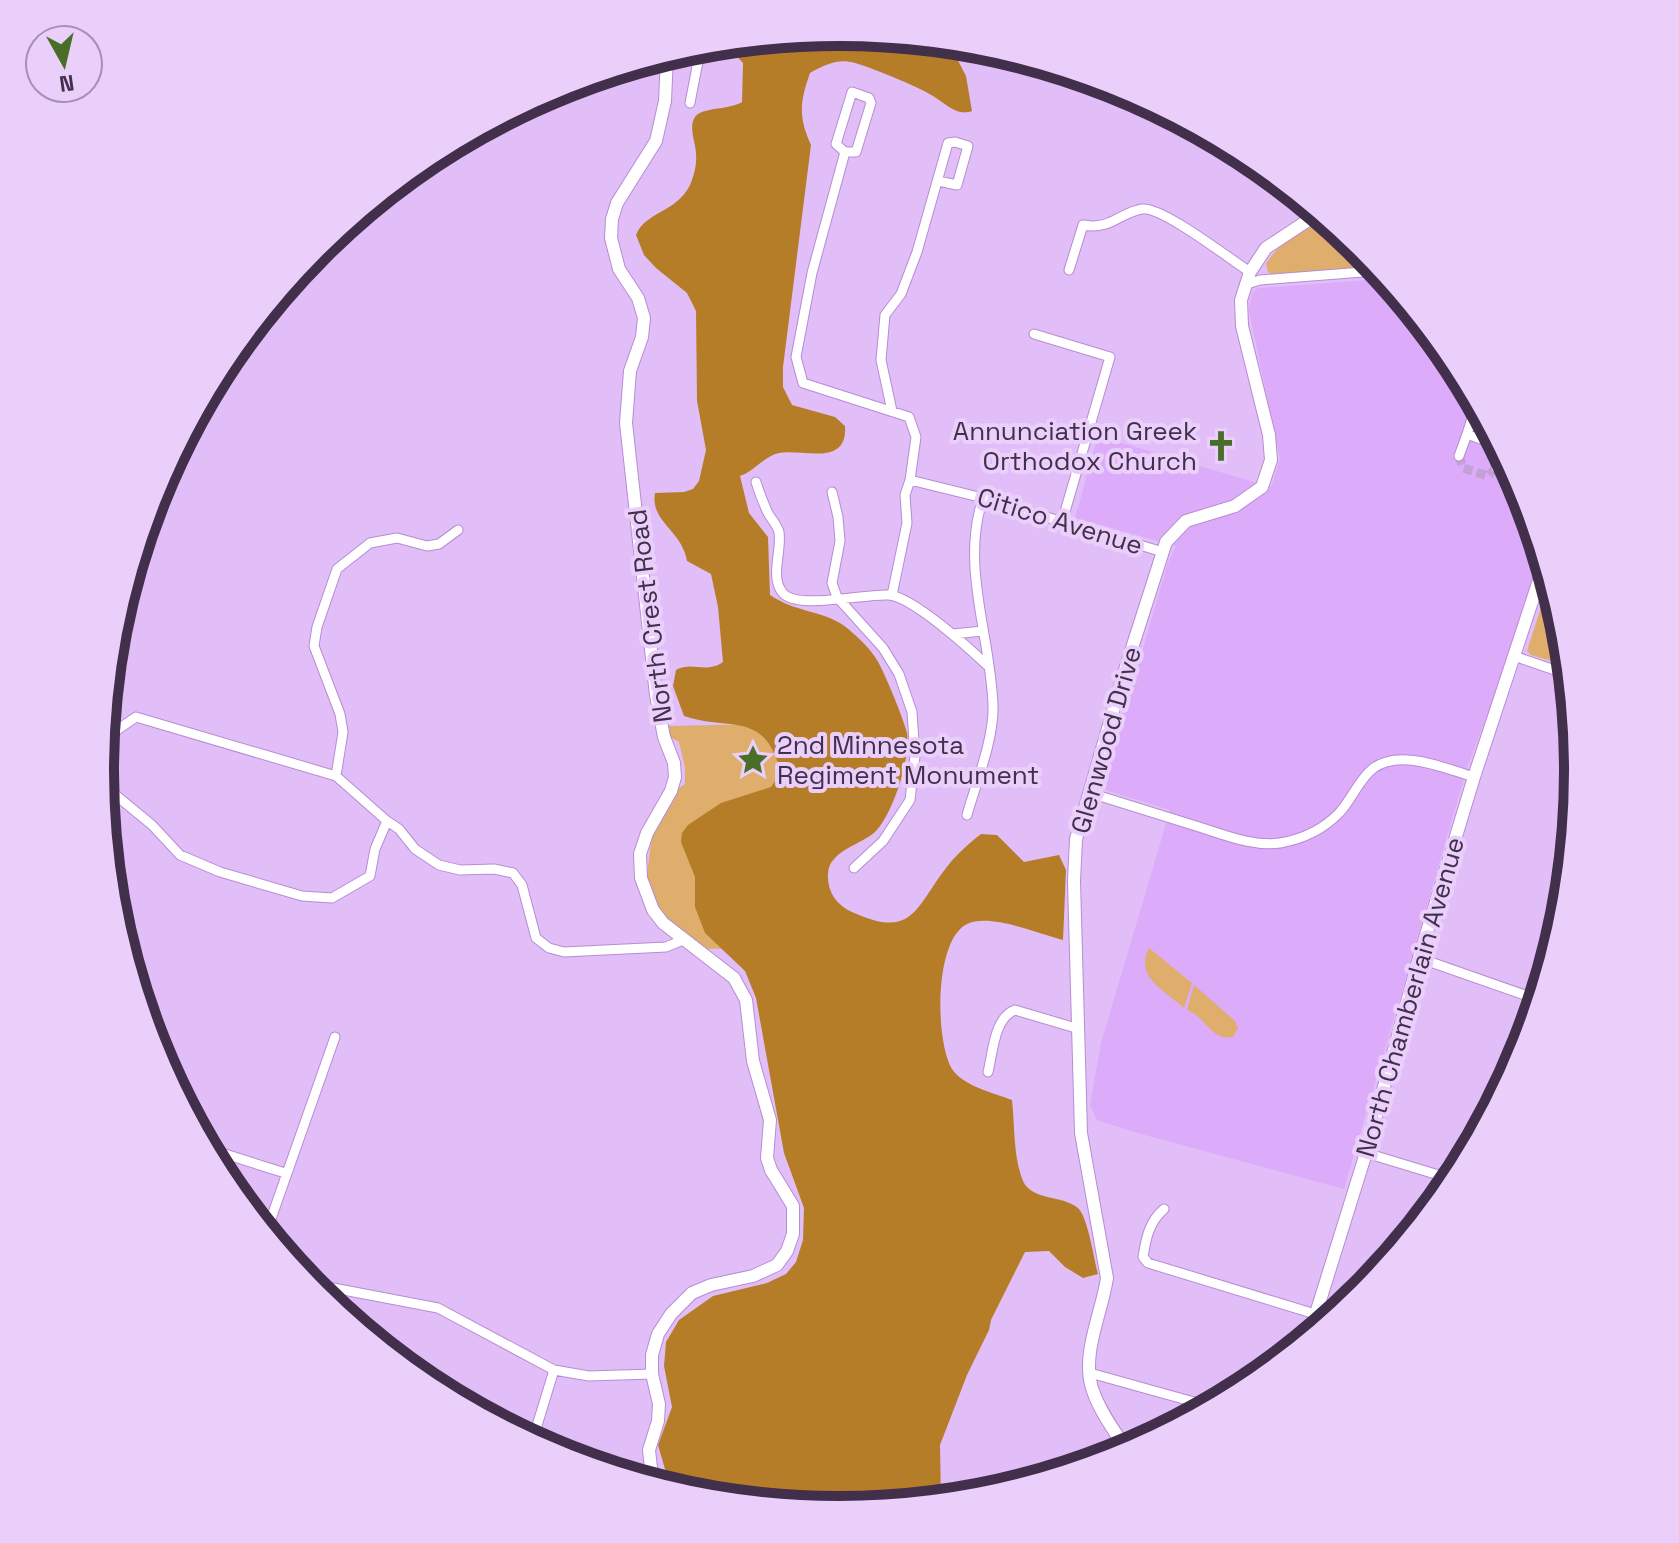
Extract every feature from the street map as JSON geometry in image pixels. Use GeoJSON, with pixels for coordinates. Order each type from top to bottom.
{"type":"FeatureCollection","features":[{"type":"Feature","properties":{"kind":"street"},"geometry":{"type":"LineString","coordinates":[[690,103],[698,60]]}},
{"type":"Feature","properties":{"kind":"street","name":"North Crest Road"},"geometry":{"type":"LineString","coordinates":[[653,1472],[649,1450],[658,1421],[659,1404],[652,1374],[652,1355],[658,1334],[671,1314],[692,1293],[753,1276],[777,1265],[787,1251],[793,1234],[793,1206],[767,1158],[770,1120],[753,1061],[746,1000],[734,978],[710,957],[683,940],[653,910],[641,878],[640,854],[647,833],[671,791],[675,777],[656,695],[626,423],[630,371],[642,337],[644,318],[638,298],[619,269],[611,238],[617,203],[656,141],[665,101],[666,68]]}},
{"type":"Feature","properties":{"kind":"street"},"geometry":{"type":"LineString","coordinates":[[852,92],[869,98],[871,103],[856,152],[845,152],[836,144],[852,92]]}},
{"type":"Feature","properties":{"kind":"street"},"geometry":{"type":"LineString","coordinates":[[892,411],[881,360],[885,315],[901,294],[917,252],[948,143],[968,146],[957,185],[938,181]]}},
{"type":"Feature","properties":{"kind":"street"},"geometry":{"type":"LineString","coordinates":[[845,152],[812,273],[796,357],[803,383],[909,417],[916,437],[905,495],[907,523],[892,595]]}},
{"type":"Feature","properties":{"kind":"street"},"geometry":{"type":"LineString","coordinates":[[1069,270],[1083,225],[1096,227],[1143,209],[1153,210],[1248,278],[1260,280],[1367,273]]}},
{"type":"Feature","properties":{"kind":"street"},"geometry":{"type":"LineString","coordinates":[[1248,278],[1266,248],[1310,219]]}},
{"type":"Feature","properties":{"kind":"street","name":"Glenwood Drive"},"geometry":{"type":"LineString","coordinates":[[1121,1440],[1092,1390],[1090,1373],[1091,1348],[1107,1278],[1081,1133],[1076,839],[1163,552],[1173,533],[1186,521],[1235,506],[1255,493],[1262,487],[1271,460],[1269,435],[1242,326],[1241,300],[1248,278]]}},
{"type":"Feature","properties":{"kind":"street"},"geometry":{"type":"LineString","coordinates":[[1034,334],[1110,357],[1062,522]]}},
{"type":"Feature","properties":{"kind":"street"},"geometry":{"type":"LineString","coordinates":[[1459,456],[1472,417]]}},
{"type":"Feature","properties":{"kind":"street"},"geometry":{"type":"LineString","coordinates":[[1467,434],[1484,440]]}},
{"type":"Feature","properties":{"kind":"street","name":"Citico Avenue"},"geometry":{"type":"LineString","coordinates":[[910,480],[983,498],[1163,552]]}},
{"type":"Feature","properties":{"kind":"street"},"geometry":{"type":"LineString","coordinates":[[756,482],[778,529],[777,578],[780,591],[789,599],[805,602],[837,597],[892,595],[953,634],[988,666]]}},
{"type":"Feature","properties":{"kind":"street"},"geometry":{"type":"LineString","coordinates":[[832,492],[840,541],[832,583],[837,597],[883,648],[899,674],[912,712],[915,756],[910,800],[883,841],[854,868]]}},
{"type":"Feature","properties":{"kind":"street"},"geometry":{"type":"LineString","coordinates":[[967,815],[993,711],[973,544],[983,498]]}},
{"type":"Feature","properties":{"kind":"street"},"geometry":{"type":"LineString","coordinates":[[336,776],[343,732],[340,714],[314,646],[317,627],[337,569],[370,543],[397,538],[427,546],[439,544],[458,530]]}},
{"type":"Feature","properties":{"kind":"street","name":"North Chamberlain Avenue"},"geometry":{"type":"LineString","coordinates":[[1313,1321],[1366,1153],[1419,958],[1474,777],[1539,580]]}},
{"type":"Feature","properties":{"kind":"street"},"geometry":{"type":"LineString","coordinates":[[953,634],[983,631]]}},
{"type":"Feature","properties":{"kind":"street"},"geometry":{"type":"LineString","coordinates":[[1514,656],[1558,671]]}},
{"type":"Feature","properties":{"kind":"street"},"geometry":{"type":"LineString","coordinates":[[116,732],[136,717],[336,776],[399,829],[415,849],[439,865],[460,870],[494,869],[513,873],[522,885],[536,938],[549,948],[564,952],[666,947],[683,940]]}},
{"type":"Feature","properties":{"kind":"street"},"geometry":{"type":"LineString","coordinates":[[1090,793],[1235,838],[1268,844],[1315,832],[1342,810],[1357,783],[1372,769],[1389,762],[1410,760],[1474,777]]}},
{"type":"Feature","properties":{"kind":"street"},"geometry":{"type":"LineString","coordinates":[[115,794],[152,825],[180,855],[220,872],[302,896],[332,898],[370,876],[375,849],[387,821]]}},
{"type":"Feature","properties":{"kind":"street"},"geometry":{"type":"LineString","coordinates":[[1419,958],[1528,998]]}},
{"type":"Feature","properties":{"kind":"street"},"geometry":{"type":"LineString","coordinates":[[988,1072],[1001,1022],[1006,1014],[1015,1010],[1079,1029]]}},
{"type":"Feature","properties":{"kind":"street"},"geometry":{"type":"LineString","coordinates":[[270,1220],[335,1037]]}},
{"type":"Feature","properties":{"kind":"street"},"geometry":{"type":"LineString","coordinates":[[223,1153],[285,1173]]}},
{"type":"Feature","properties":{"kind":"street"},"geometry":{"type":"LineString","coordinates":[[1366,1153],[1442,1176]]}},
{"type":"Feature","properties":{"kind":"street"},"geometry":{"type":"LineString","coordinates":[[1164,1209],[1155,1217],[1147,1234],[1143,1257],[1148,1263],[1315,1314]]}},
{"type":"Feature","properties":{"kind":"street"},"geometry":{"type":"LineString","coordinates":[[328,1287],[438,1308],[554,1370],[589,1376],[652,1374]]}},
{"type":"Feature","properties":{"kind":"street"},"geometry":{"type":"LineString","coordinates":[[536,1430],[554,1370]]}},
{"type":"Feature","properties":{"kind":"street"},"geometry":{"type":"LineString","coordinates":[[1090,1373],[1197,1403]]}},
{"type":"Feature","properties":{"kind":"shaded area"},"geometry":{"type":"Polygon","coordinates":[[[840,46],[956,56],[966,76],[972,111],[956,111],[916,87],[851,62],[835,62],[810,73],[802,109],[811,145],[783,387],[792,405],[835,417],[845,426],[844,439],[832,452],[779,453],[740,476],[749,513],[768,537],[770,595],[789,605],[835,620],[862,641],[880,666],[907,733],[903,770],[889,812],[876,831],[840,854],[830,866],[829,886],[837,901],[846,909],[872,920],[888,923],[900,921],[919,907],[950,863],[981,834],[997,835],[1024,862],[1059,855],[1066,870],[1063,940],[1001,923],[977,921],[967,924],[956,934],[948,949],[943,970],[941,1015],[946,1055],[952,1069],[971,1084],[1012,1100],[1016,1151],[1023,1181],[1033,1192],[1078,1208],[1088,1229],[1098,1274],[1083,1278],[1065,1267],[1049,1251],[1025,1252],[991,1320],[940,1445],[941,1490],[934,1491],[840,1497],[745,1491],[667,1476],[658,1445],[672,1407],[664,1366],[666,1342],[679,1320],[713,1296],[767,1283],[786,1274],[796,1262],[803,1240],[804,1208],[784,1153],[756,998],[745,971],[705,933],[695,907],[695,877],[681,842],[682,833],[688,825],[721,803],[771,787],[781,773],[774,753],[755,731],[744,726],[684,716],[673,686],[676,670],[711,667],[723,662],[718,607],[711,574],[687,561],[684,550],[657,512],[655,503],[655,493],[693,489],[699,481],[706,450],[697,401],[696,311],[687,293],[644,255],[636,235],[647,221],[677,201],[690,185],[696,162],[692,130],[695,117],[742,102],[743,63],[734,54],[840,46]]]}},
{"type":"Feature","properties":{"kind":"shaded area"},"geometry":{"type":"Polygon","coordinates":[[[1316,224],[1360,266],[1355,269],[1273,275],[1268,272],[1266,264],[1271,256],[1293,237],[1316,224]]]}},
{"type":"Feature","properties":{"kind":"shaded area"},"geometry":{"type":"Polygon","coordinates":[[[1368,280],[1375,282],[1443,368],[1468,409],[1510,494],[1537,573],[1524,619],[1468,765],[1344,1189],[1097,1120],[1090,1105],[1101,1043],[1170,810],[1102,789],[1168,563],[1176,546],[1075,518],[1098,436],[1271,487],[1280,459],[1249,311],[1252,293],[1258,288],[1368,280]]]}},
{"type":"Feature","properties":{"kind":"shaded area"},"geometry":{"type":"Polygon","coordinates":[[[1544,599],[1557,662],[1527,651],[1544,599]]]}},
{"type":"Feature","properties":{"kind":"shaded area"},"geometry":{"type":"Polygon","coordinates":[[[806,723],[837,946],[706,949],[667,919],[656,904],[647,875],[652,834],[678,789],[685,784],[679,742],[670,737],[667,726],[806,723]]]}},
{"type":"Feature","properties":{"kind":"shaded area"},"geometry":{"type":"Polygon","coordinates":[[[1149,948],[1192,983],[1184,1008],[1148,975],[1145,958],[1149,948]]]}},
{"type":"Feature","properties":{"kind":"shaded area"},"geometry":{"type":"Polygon","coordinates":[[[1194,985],[1235,1021],[1238,1028],[1233,1037],[1219,1035],[1187,1010],[1194,985]]]}},
{"type":"Feature","properties":{"kind":"tunnel"},"geometry":{"type":"LineString","coordinates":[[1459,456],[1463,468],[1488,476],[1496,468]]}},
{"type":"Feature","properties":{"kind":"place","name":"Annunciation Greek Orthodox Church"},"geometry":{"type":"Point","coordinates":[1221,446]}},
{"type":"Feature","properties":{"kind":"place","name":"2nd Minnesota Regiment Monument"},"geometry":{"type":"Point","coordinates":[753,760]}}]}
